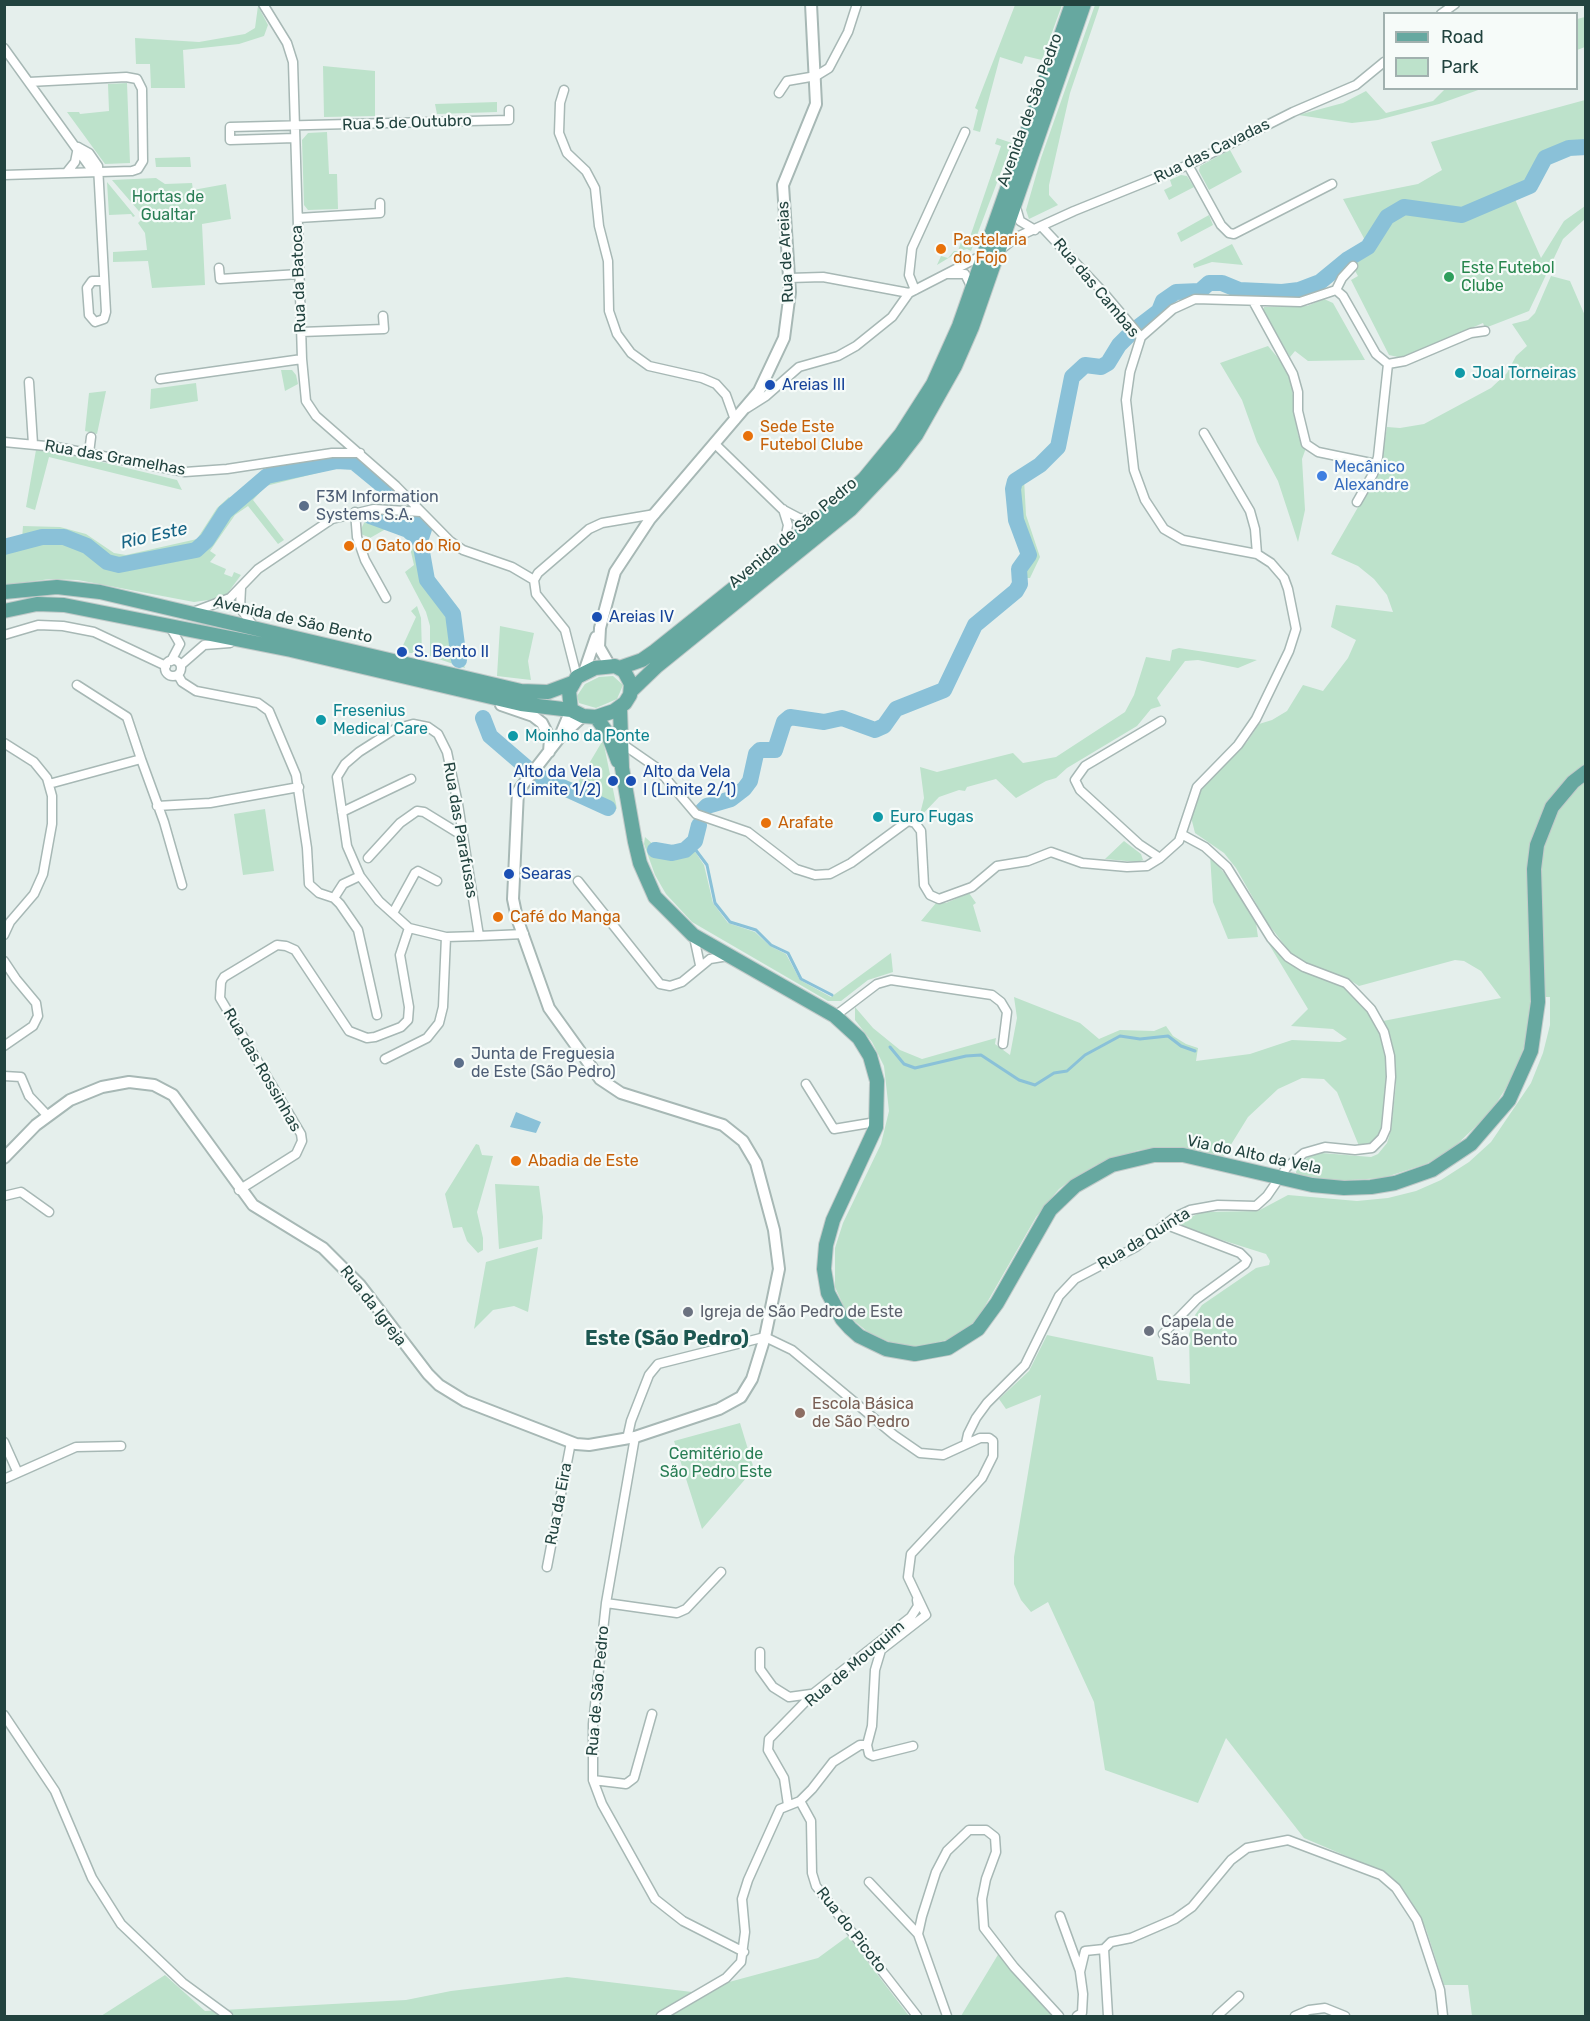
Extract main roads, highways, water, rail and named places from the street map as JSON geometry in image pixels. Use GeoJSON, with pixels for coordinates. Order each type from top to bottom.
{"type":"FeatureCollection","features":[{"type":"Feature","properties":{"kind":"main road","name":"Avenida de São Pedro"},"geometry":{"type":"LineString","coordinates":[[620,708],[632,691],[664,661],[828,528],[892,466],[916,435],[955,366],[1072,4]]}},
{"type":"Feature","properties":{"kind":"main road","name":"Avenida de São Pedro"},"geometry":{"type":"LineString","coordinates":[[578,677],[636,663],[655,651],[819,520],[883,457],[918,410],[946,357],[972,288],[1014,202],[1084,4]]}},
{"type":"Feature","properties":{"kind":"main road","name":"Avenida de São Bento"},"geometry":{"type":"LineString","coordinates":[[4,592],[38,588],[78,589],[256,628],[522,691],[548,692],[578,677]]}},
{"type":"Feature","properties":{"kind":"main road","name":"Avenida de São Bento"},"geometry":{"type":"LineString","coordinates":[[4,611],[37,604],[64,605],[169,625],[521,704],[583,714]]}},
{"type":"Feature","properties":{"kind":"main road"},"geometry":{"type":"LineString","coordinates":[[614,667],[630,678],[632,691]]}},
{"type":"Feature","properties":{"kind":"main road"},"geometry":{"type":"LineString","coordinates":[[578,677],[568,696],[583,714],[620,742]]}},
{"type":"Feature","properties":{"kind":"main road"},"geometry":{"type":"LineString","coordinates":[[583,714],[620,708],[622,768]]}},
{"type":"Feature","properties":{"kind":"main road"},"geometry":{"type":"LineString","coordinates":[[608,734],[622,768]]}},
{"type":"Feature","properties":{"kind":"main road","name":"Via do Alto da Vela"},"geometry":{"type":"LineString","coordinates":[[622,768],[635,843],[655,897],[709,951],[729,956],[835,1016],[859,1038],[870,1056],[877,1081],[876,1122],[867,1151],[833,1220],[826,1245],[824,1269],[828,1293],[842,1319],[859,1336],[872,1343],[906,1353],[926,1354],[948,1348],[978,1329],[997,1304],[1050,1210],[1076,1186],[1112,1165],[1154,1155],[1169,1154],[1213,1161],[1328,1188],[1371,1187],[1395,1183],[1432,1170],[1458,1155],[1487,1129],[1522,1076],[1537,1020],[1534,869],[1537,845],[1552,807],[1573,782],[1586,772]]}},
{"type":"Feature","properties":{"kind":"water"},"geometry":{"type":"Polygon","coordinates":[[[516,1112],[541,1122],[536,1133],[510,1127],[516,1112]]]}},
{"type":"Feature","properties":{"kind":"waterway","name":"Rio Este"},"geometry":{"type":"LineString","coordinates":[[1138,327],[1159,311],[1163,301],[1176,292],[1200,291],[1209,283],[1222,283],[1239,290],[1282,292],[1299,290],[1320,282],[1348,259],[1368,247],[1387,217],[1404,207],[1462,215],[1530,186],[1545,158],[1569,148],[1586,147]]}},
{"type":"Feature","properties":{"kind":"waterway","name":"Rio Este"},"geometry":{"type":"LineString","coordinates":[[702,811],[707,806],[731,799],[744,789],[750,781],[756,754],[760,750],[775,750],[784,722],[790,717],[824,722],[842,718],[875,730],[884,726],[896,709],[944,690],[975,625],[1016,591],[1020,584],[1019,569],[1029,555],[1016,520],[1013,489],[1015,481],[1040,465],[1058,447],[1072,377],[1085,365],[1101,367],[1108,363],[1119,345],[1130,334]]}},
{"type":"Feature","properties":{"kind":"waterway","name":"Rio Este"},"geometry":{"type":"LineString","coordinates":[[4,547],[42,537],[64,537],[87,546],[107,562],[119,565],[196,550],[207,540],[225,512],[267,476],[337,461],[354,462],[388,490]]}},
{"type":"Feature","properties":{"kind":"waterway","name":"Rio Este"},"geometry":{"type":"LineString","coordinates":[[370,516],[408,530],[420,541],[427,580],[453,614],[459,660]]}},
{"type":"Feature","properties":{"kind":"waterway"},"geometry":{"type":"LineString","coordinates":[[420,522],[424,529],[420,541]]}},
{"type":"Feature","properties":{"kind":"waterway","name":"Rio Este"},"geometry":{"type":"LineString","coordinates":[[483,718],[490,736],[526,767]]}},
{"type":"Feature","properties":{"kind":"waterway","name":"Rio Este"},"geometry":{"type":"LineString","coordinates":[[538,776],[608,808]]}},
{"type":"Feature","properties":{"kind":"waterway","name":"Rio Este"},"geometry":{"type":"LineString","coordinates":[[655,850],[672,853],[685,850],[695,841],[699,825]]}},
{"type":"Feature","properties":{"kind":"waterway"},"geometry":{"type":"LineString","coordinates":[[692,845],[707,865],[715,903],[730,922],[756,930],[771,945],[788,953],[801,979],[832,995]]}},
{"type":"Feature","properties":{"kind":"waterway"},"geometry":{"type":"LineString","coordinates":[[890,1047],[904,1064],[915,1068],[966,1056],[981,1055],[1019,1080],[1035,1085],[1054,1073],[1067,1071],[1085,1055],[1120,1036],[1140,1039],[1168,1036],[1181,1046],[1195,1051]]}},
{"type":"Feature","properties":{"kind":"place","name":"Pastelaria do Fojo"},"geometry":{"type":"Point","coordinates":[941,249]}},
{"type":"Feature","properties":{"kind":"place","name":"Este Futebol Clube"},"geometry":{"type":"Point","coordinates":[1449,277]}},
{"type":"Feature","properties":{"kind":"place","name":"Joal Torneiras"},"geometry":{"type":"Point","coordinates":[1460,373]}},
{"type":"Feature","properties":{"kind":"place","name":"Areias III"},"geometry":{"type":"Point","coordinates":[770,385]}},
{"type":"Feature","properties":{"kind":"place","name":"Sede Este Futebol Clube"},"geometry":{"type":"Point","coordinates":[748,436]}},
{"type":"Feature","properties":{"kind":"place","name":"Mecânico Alexandre"},"geometry":{"type":"Point","coordinates":[1322,476]}},
{"type":"Feature","properties":{"kind":"place","name":"F3M Information Systems S.A."},"geometry":{"type":"Point","coordinates":[304,506]}},
{"type":"Feature","properties":{"kind":"place","name":"O Gato do Rio"},"geometry":{"type":"Point","coordinates":[349,546]}},
{"type":"Feature","properties":{"kind":"place","name":"Areias IV"},"geometry":{"type":"Point","coordinates":[597,617]}},
{"type":"Feature","properties":{"kind":"place","name":"S. Bento II"},"geometry":{"type":"Point","coordinates":[402,652]}},
{"type":"Feature","properties":{"kind":"place","name":"Fresenius Medical Care"},"geometry":{"type":"Point","coordinates":[321,720]}},
{"type":"Feature","properties":{"kind":"place","name":"Moinho da Ponte"},"geometry":{"type":"Point","coordinates":[513,736]}},
{"type":"Feature","properties":{"kind":"place","name":"Alto da Vela I (Limite 1/2)"},"geometry":{"type":"Point","coordinates":[613,781]}},
{"type":"Feature","properties":{"kind":"place","name":"Alto da Vela I (Limite 2/1)"},"geometry":{"type":"Point","coordinates":[631,781]}},
{"type":"Feature","properties":{"kind":"place","name":"Euro Fugas"},"geometry":{"type":"Point","coordinates":[878,817]}},
{"type":"Feature","properties":{"kind":"place","name":"Arafate"},"geometry":{"type":"Point","coordinates":[766,823]}},
{"type":"Feature","properties":{"kind":"place","name":"Searas"},"geometry":{"type":"Point","coordinates":[509,874]}},
{"type":"Feature","properties":{"kind":"place","name":"Café do Manga"},"geometry":{"type":"Point","coordinates":[498,917]}},
{"type":"Feature","properties":{"kind":"place","name":"Junta de Freguesia de Este (São Pedro)"},"geometry":{"type":"Point","coordinates":[459,1063]}},
{"type":"Feature","properties":{"kind":"place","name":"Abadia de Este"},"geometry":{"type":"Point","coordinates":[516,1161]}},
{"type":"Feature","properties":{"kind":"place","name":"Igreja de São Pedro de Este"},"geometry":{"type":"Point","coordinates":[688,1312]}},
{"type":"Feature","properties":{"kind":"place","name":"Capela de São Bento"},"geometry":{"type":"Point","coordinates":[1149,1331]}},
{"type":"Feature","properties":{"kind":"place","name":"Escola Básica de São Pedro"},"geometry":{"type":"Point","coordinates":[800,1413]}},
{"type":"Feature","properties":{"kind":"district","name":"Este (São Pedro)"},"geometry":{"type":"Point","coordinates":[667,1339]}},
{"type":"Feature","properties":{"kind":"park label","name":"Hortas de Gualtar"},"geometry":{"type":"Point","coordinates":[168,206]}},
{"type":"Feature","properties":{"kind":"park label","name":"Cemitério de São Pedro Este"},"geometry":{"type":"Point","coordinates":[716,1463]}}]}
